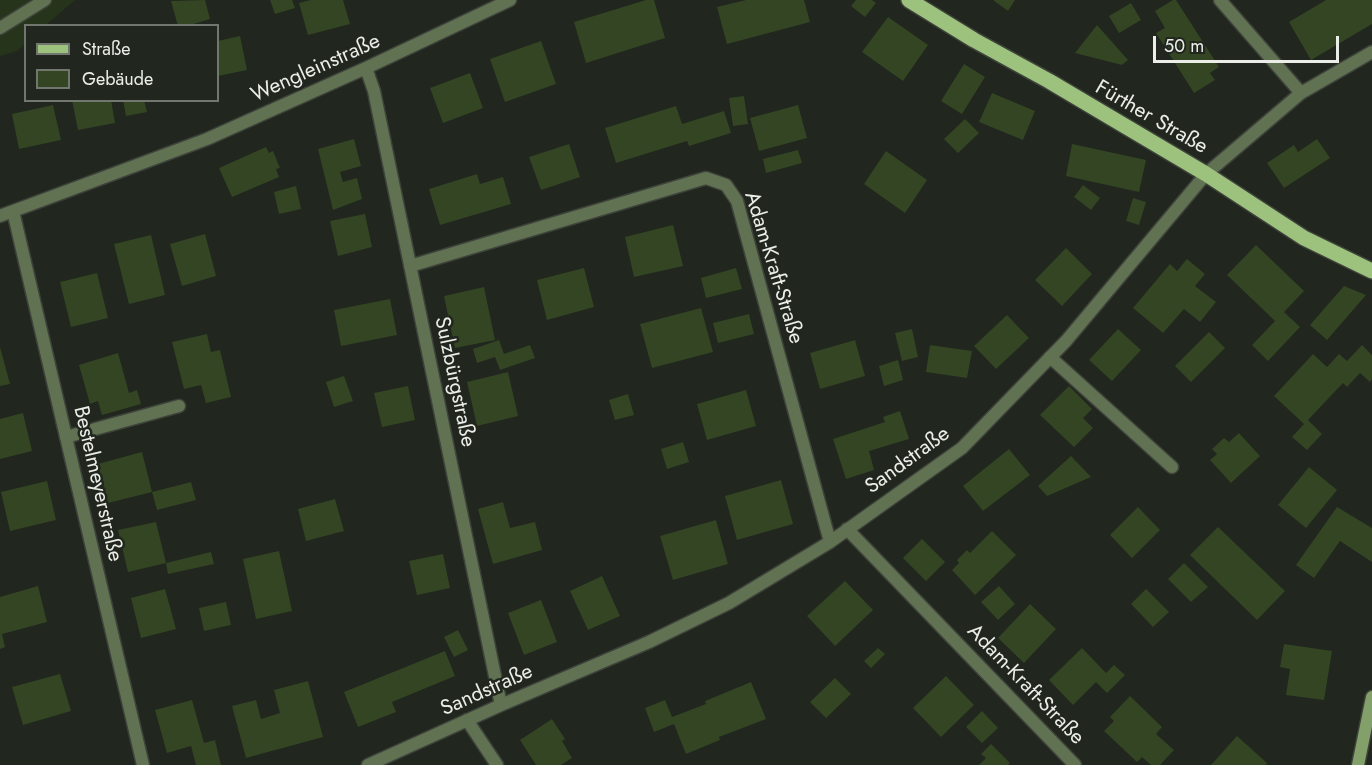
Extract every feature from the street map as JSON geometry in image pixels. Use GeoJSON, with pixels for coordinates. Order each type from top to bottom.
{"type":"FeatureCollection","features":[{"type":"Feature","properties":{"kind":"main road","name":"Fürther Straße"},"geometry":{"type":"LineString","coordinates":[[909,0],[1206,174],[1304,238],[1372,271]]}},
{"type":"Feature","properties":{"kind":"main road"},"geometry":{"type":"LineString","coordinates":[[1358,765],[1372,697]]}},
{"type":"Feature","properties":{"kind":"street"},"geometry":{"type":"LineString","coordinates":[[0,28],[45,0]]}},
{"type":"Feature","properties":{"kind":"street","name":"Wengleinstraße"},"geometry":{"type":"LineString","coordinates":[[0,216],[207,139],[366,69],[510,0]]}},
{"type":"Feature","properties":{"kind":"street"},"geometry":{"type":"LineString","coordinates":[[1220,0],[1301,93]]}},
{"type":"Feature","properties":{"kind":"street","name":"Sandstraße"},"geometry":{"type":"LineString","coordinates":[[368,765],[649,642],[719,608],[830,542],[962,448],[1050,357],[1206,174],[1301,93],[1372,52]]}},
{"type":"Feature","properties":{"kind":"street","name":"Sulzbürgstraße"},"geometry":{"type":"LineString","coordinates":[[366,69],[374,91],[501,705]]}},
{"type":"Feature","properties":{"kind":"street","name":"Adam-Kraft-Straße"},"geometry":{"type":"LineString","coordinates":[[410,266],[706,178],[726,184],[737,201],[830,542]]}},
{"type":"Feature","properties":{"kind":"street","name":"Bestelmeyerstraße"},"geometry":{"type":"LineString","coordinates":[[13,212],[143,765]]}},
{"type":"Feature","properties":{"kind":"street"},"geometry":{"type":"LineString","coordinates":[[1050,357],[1172,467]]}},
{"type":"Feature","properties":{"kind":"street"},"geometry":{"type":"LineString","coordinates":[[66,437],[179,406]]}},
{"type":"Feature","properties":{"kind":"street","name":"Adam-Kraft-Straße"},"geometry":{"type":"LineString","coordinates":[[847,529],[1075,765]]}},
{"type":"Feature","properties":{"kind":"street"},"geometry":{"type":"LineString","coordinates":[[467,720],[497,765]]}},
{"type":"Feature","properties":{"kind":"green space"},"geometry":{"type":"Polygon","coordinates":[[[0,0],[75,0],[47,24],[24,24],[24,45],[17,51],[0,56],[0,0]]]}},
{"type":"Feature","properties":{"kind":"building"},"geometry":{"type":"Polygon","coordinates":[[[205,0],[210,19],[194,24],[177,24],[171,1],[205,0]]]}},
{"type":"Feature","properties":{"kind":"building"},"geometry":{"type":"Polygon","coordinates":[[[270,0],[292,0],[295,8],[275,14],[270,0]]]}},
{"type":"Feature","properties":{"kind":"building"},"geometry":{"type":"Polygon","coordinates":[[[311,0],[343,0],[350,24],[308,35],[299,3],[311,0]]]}},
{"type":"Feature","properties":{"kind":"building"},"geometry":{"type":"Polygon","coordinates":[[[646,0],[654,0],[665,38],[586,63],[574,22],[646,0]]]}},
{"type":"Feature","properties":{"kind":"building"},"geometry":{"type":"Polygon","coordinates":[[[746,0],[804,0],[810,22],[727,44],[717,7],[746,0]]]}},
{"type":"Feature","properties":{"kind":"building"},"geometry":{"type":"Polygon","coordinates":[[[856,0],[872,0],[876,3],[865,17],[851,6],[856,0]]]}},
{"type":"Feature","properties":{"kind":"building"},"geometry":{"type":"Polygon","coordinates":[[[993,0],[1015,0],[1008,11],[993,0]]]}},
{"type":"Feature","properties":{"kind":"building"},"geometry":{"type":"Polygon","coordinates":[[[1176,0],[1219,67],[1210,73],[1215,80],[1194,93],[1156,33],[1165,28],[1155,11],[1176,0]]]}},
{"type":"Feature","properties":{"kind":"building"},"geometry":{"type":"Polygon","coordinates":[[[1326,0],[1372,0],[1372,24],[1311,60],[1289,22],[1326,0]]]}},
{"type":"Feature","properties":{"kind":"building"},"geometry":{"type":"Polygon","coordinates":[[[1131,3],[1141,20],[1119,33],[1109,16],[1131,3]]]}},
{"type":"Feature","properties":{"kind":"building"},"geometry":{"type":"Polygon","coordinates":[[[888,17],[928,45],[903,81],[862,52],[888,17]]]}},
{"type":"Feature","properties":{"kind":"building"},"geometry":{"type":"Polygon","coordinates":[[[1097,25],[1128,60],[1122,65],[1075,53],[1097,25]]]}},
{"type":"Feature","properties":{"kind":"building"},"geometry":{"type":"Polygon","coordinates":[[[240,36],[247,70],[219,76],[219,41],[240,36]]]}},
{"type":"Feature","properties":{"kind":"building"},"geometry":{"type":"Polygon","coordinates":[[[541,41],[556,84],[505,102],[490,59],[541,41]]]}},
{"type":"Feature","properties":{"kind":"building"},"geometry":{"type":"Polygon","coordinates":[[[964,64],[985,77],[962,114],[941,101],[964,64]]]}},
{"type":"Feature","properties":{"kind":"building"},"geometry":{"type":"Polygon","coordinates":[[[470,73],[483,108],[443,123],[430,88],[470,73]]]}},
{"type":"Feature","properties":{"kind":"building"},"geometry":{"type":"Polygon","coordinates":[[[992,93],[1035,111],[1023,140],[979,122],[992,93]]]}},
{"type":"Feature","properties":{"kind":"building"},"geometry":{"type":"Polygon","coordinates":[[[744,96],[748,124],[733,126],[729,98],[744,96]]]}},
{"type":"Feature","properties":{"kind":"building"},"geometry":{"type":"Polygon","coordinates":[[[72,102],[111,102],[115,123],[78,130],[72,102]]]}},
{"type":"Feature","properties":{"kind":"building"},"geometry":{"type":"Polygon","coordinates":[[[123,102],[144,102],[147,112],[126,116],[123,102]]]}},
{"type":"Feature","properties":{"kind":"building"},"geometry":{"type":"Polygon","coordinates":[[[53,105],[61,140],[19,149],[12,114],[53,105]]]}},
{"type":"Feature","properties":{"kind":"building"},"geometry":{"type":"Polygon","coordinates":[[[798,105],[807,138],[759,151],[750,118],[798,105]]]}},
{"type":"Feature","properties":{"kind":"building"},"geometry":{"type":"Polygon","coordinates":[[[676,106],[682,124],[724,111],[731,133],[689,146],[687,141],[616,163],[605,128],[676,106]]]}},
{"type":"Feature","properties":{"kind":"building"},"geometry":{"type":"Polygon","coordinates":[[[965,119],[979,133],[958,153],[944,139],[965,119]]]}},
{"type":"Feature","properties":{"kind":"building"},"geometry":{"type":"Polygon","coordinates":[[[354,139],[361,166],[340,172],[343,182],[357,178],[362,199],[333,210],[318,149],[354,139]]]}},
{"type":"Feature","properties":{"kind":"building"},"geometry":{"type":"Polygon","coordinates":[[[1317,139],[1330,158],[1284,188],[1267,163],[1294,145],[1298,152],[1317,139]]]}},
{"type":"Feature","properties":{"kind":"building"},"geometry":{"type":"Polygon","coordinates":[[[569,144],[580,177],[541,190],[529,157],[569,144]]]}},
{"type":"Feature","properties":{"kind":"building"},"geometry":{"type":"Polygon","coordinates":[[[1072,144],[1146,160],[1139,192],[1066,176],[1072,144]]]}},
{"type":"Feature","properties":{"kind":"building"},"geometry":{"type":"Polygon","coordinates":[[[266,147],[269,153],[273,151],[280,168],[276,169],[279,177],[232,197],[219,168],[266,147]]]}},
{"type":"Feature","properties":{"kind":"building"},"geometry":{"type":"Polygon","coordinates":[[[798,150],[802,163],[766,173],[763,159],[798,150]]]}},
{"type":"Feature","properties":{"kind":"building"},"geometry":{"type":"Polygon","coordinates":[[[886,151],[927,180],[905,213],[864,184],[886,151]]]}},
{"type":"Feature","properties":{"kind":"building"},"geometry":{"type":"Polygon","coordinates":[[[477,174],[480,184],[503,177],[511,204],[440,225],[429,189],[477,174]]]}},
{"type":"Feature","properties":{"kind":"building"},"geometry":{"type":"Polygon","coordinates":[[[1083,185],[1100,198],[1091,210],[1074,197],[1083,185]]]}},
{"type":"Feature","properties":{"kind":"building"},"geometry":{"type":"Polygon","coordinates":[[[296,186],[301,209],[279,214],[274,192],[296,186]]]}},
{"type":"Feature","properties":{"kind":"building"},"geometry":{"type":"Polygon","coordinates":[[[1133,198],[1146,202],[1139,225],[1126,221],[1133,198]]]}},
{"type":"Feature","properties":{"kind":"building"},"geometry":{"type":"Polygon","coordinates":[[[365,214],[372,247],[338,256],[330,221],[365,214]]]}},
{"type":"Feature","properties":{"kind":"building"},"geometry":{"type":"Polygon","coordinates":[[[673,225],[683,266],[634,277],[625,237],[673,225]]]}},
{"type":"Feature","properties":{"kind":"building"},"geometry":{"type":"Polygon","coordinates":[[[205,234],[216,276],[182,286],[170,244],[205,234]]]}},
{"type":"Feature","properties":{"kind":"building"},"geometry":{"type":"Polygon","coordinates":[[[151,235],[165,295],[129,304],[114,244],[151,235]]]}},
{"type":"Feature","properties":{"kind":"building"},"geometry":{"type":"Polygon","coordinates":[[[1256,245],[1304,291],[1284,312],[1300,327],[1268,361],[1252,345],[1275,321],[1227,275],[1256,245]]]}},
{"type":"Feature","properties":{"kind":"building"},"geometry":{"type":"Polygon","coordinates":[[[1066,248],[1092,274],[1062,306],[1035,280],[1066,248]]]}},
{"type":"Feature","properties":{"kind":"building"},"geometry":{"type":"Polygon","coordinates":[[[1187,259],[1205,274],[1195,286],[1216,302],[1200,322],[1184,309],[1163,333],[1133,308],[1170,264],[1177,271],[1187,259]]]}},
{"type":"Feature","properties":{"kind":"building"},"geometry":{"type":"Polygon","coordinates":[[[584,268],[594,307],[547,320],[537,280],[584,268]]]}},
{"type":"Feature","properties":{"kind":"building"},"geometry":{"type":"Polygon","coordinates":[[[736,268],[742,289],[706,298],[701,278],[736,268]]]}},
{"type":"Feature","properties":{"kind":"building"},"geometry":{"type":"Polygon","coordinates":[[[97,273],[108,318],[71,327],[60,282],[97,273]]]}},
{"type":"Feature","properties":{"kind":"building"},"geometry":{"type":"Polygon","coordinates":[[[1344,286],[1366,295],[1327,340],[1310,325],[1344,286]]]}},
{"type":"Feature","properties":{"kind":"building"},"geometry":{"type":"Polygon","coordinates":[[[484,287],[495,340],[455,348],[444,296],[484,287]]]}},
{"type":"Feature","properties":{"kind":"building"},"geometry":{"type":"Polygon","coordinates":[[[390,299],[397,335],[341,346],[334,310],[390,299]]]}},
{"type":"Feature","properties":{"kind":"building"},"geometry":{"type":"Polygon","coordinates":[[[701,308],[713,352],[652,368],[640,324],[701,308]]]}},
{"type":"Feature","properties":{"kind":"building"},"geometry":{"type":"Polygon","coordinates":[[[749,314],[754,334],[718,343],[713,323],[749,314]]]}},
{"type":"Feature","properties":{"kind":"building"},"geometry":{"type":"Polygon","coordinates":[[[1007,315],[1029,338],[996,369],[974,346],[1007,315]]]}},
{"type":"Feature","properties":{"kind":"building"},"geometry":{"type":"Polygon","coordinates":[[[912,329],[918,357],[902,361],[895,333],[912,329]]]}},
{"type":"Feature","properties":{"kind":"building"},"geometry":{"type":"Polygon","coordinates":[[[1118,329],[1141,350],[1112,381],[1089,360],[1118,329]]]}},
{"type":"Feature","properties":{"kind":"building"},"geometry":{"type":"Polygon","coordinates":[[[1209,332],[1225,348],[1191,382],[1175,366],[1209,332]]]}},
{"type":"Feature","properties":{"kind":"building"},"geometry":{"type":"Polygon","coordinates":[[[207,334],[211,352],[220,350],[231,397],[206,403],[201,385],[184,389],[172,342],[207,334]]]}},
{"type":"Feature","properties":{"kind":"building"},"geometry":{"type":"Polygon","coordinates":[[[499,340],[504,354],[530,345],[535,358],[500,370],[495,357],[477,363],[473,349],[499,340]]]}},
{"type":"Feature","properties":{"kind":"building"},"geometry":{"type":"Polygon","coordinates":[[[855,340],[865,376],[820,389],[810,353],[855,340]]]}},
{"type":"Feature","properties":{"kind":"building"},"geometry":{"type":"Polygon","coordinates":[[[930,345],[972,351],[967,378],[926,372],[930,345]]]}},
{"type":"Feature","properties":{"kind":"building"},"geometry":{"type":"Polygon","coordinates":[[[1362,345],[1372,355],[1372,379],[1370,382],[1360,373],[1347,387],[1343,383],[1308,420],[1322,434],[1307,450],[1292,437],[1304,424],[1274,396],[1313,354],[1327,367],[1339,354],[1347,361],[1362,345]]]}},
{"type":"Feature","properties":{"kind":"building"},"geometry":{"type":"Polygon","coordinates":[[[0,347],[10,384],[0,386],[0,347]]]}},
{"type":"Feature","properties":{"kind":"building"},"geometry":{"type":"Polygon","coordinates":[[[118,353],[129,393],[137,390],[141,404],[102,415],[98,401],[90,404],[79,365],[118,353]]]}},
{"type":"Feature","properties":{"kind":"building"},"geometry":{"type":"Polygon","coordinates":[[[898,360],[903,380],[884,386],[879,366],[898,360]]]}},
{"type":"Feature","properties":{"kind":"building"},"geometry":{"type":"Polygon","coordinates":[[[508,372],[518,416],[477,426],[467,382],[508,372]]]}},
{"type":"Feature","properties":{"kind":"building"},"geometry":{"type":"Polygon","coordinates":[[[344,376],[353,401],[334,407],[326,382],[344,376]]]}},
{"type":"Feature","properties":{"kind":"building"},"geometry":{"type":"Polygon","coordinates":[[[408,386],[415,420],[382,427],[374,393],[408,386]]]}},
{"type":"Feature","properties":{"kind":"building"},"geometry":{"type":"Polygon","coordinates":[[[1069,386],[1092,409],[1083,418],[1093,428],[1074,447],[1040,415],[1069,386]]]}},
{"type":"Feature","properties":{"kind":"building"},"geometry":{"type":"Polygon","coordinates":[[[746,390],[756,426],[707,440],[697,404],[746,390]]]}},
{"type":"Feature","properties":{"kind":"building"},"geometry":{"type":"Polygon","coordinates":[[[628,394],[634,415],[615,420],[609,400],[628,394]]]}},
{"type":"Feature","properties":{"kind":"building"},"geometry":{"type":"Polygon","coordinates":[[[900,411],[909,439],[869,451],[874,470],[846,479],[833,439],[885,422],[883,417],[900,411]]]}},
{"type":"Feature","properties":{"kind":"building"},"geometry":{"type":"Polygon","coordinates":[[[23,413],[32,451],[0,459],[0,419],[23,413]]]}},
{"type":"Feature","properties":{"kind":"building"},"geometry":{"type":"Polygon","coordinates":[[[1239,433],[1260,456],[1231,483],[1210,460],[1217,454],[1212,449],[1224,438],[1229,442],[1239,433]]]}},
{"type":"Feature","properties":{"kind":"building"},"geometry":{"type":"Polygon","coordinates":[[[683,442],[689,462],[667,469],[661,449],[683,442]]]}},
{"type":"Feature","properties":{"kind":"building"},"geometry":{"type":"Polygon","coordinates":[[[1009,449],[1030,475],[983,511],[963,486],[1009,449]]]}},
{"type":"Feature","properties":{"kind":"building"},"geometry":{"type":"Polygon","coordinates":[[[142,452],[152,492],[108,503],[98,464],[142,452]]]}},
{"type":"Feature","properties":{"kind":"building"},"geometry":{"type":"Polygon","coordinates":[[[1071,456],[1091,477],[1047,496],[1038,486],[1071,456]]]}},
{"type":"Feature","properties":{"kind":"building"},"geometry":{"type":"Polygon","coordinates":[[[1309,467],[1337,490],[1306,528],[1278,505],[1309,467]]]}},
{"type":"Feature","properties":{"kind":"building"},"geometry":{"type":"Polygon","coordinates":[[[781,480],[793,524],[737,540],[725,496],[781,480]]]}},
{"type":"Feature","properties":{"kind":"building"},"geometry":{"type":"Polygon","coordinates":[[[47,481],[56,520],[10,531],[1,492],[47,481]]]}},
{"type":"Feature","properties":{"kind":"building"},"geometry":{"type":"Polygon","coordinates":[[[191,482],[196,500],[157,510],[152,492],[191,482]]]}},
{"type":"Feature","properties":{"kind":"building"},"geometry":{"type":"Polygon","coordinates":[[[335,499],[344,531],[306,541],[298,509],[335,499]]]}},
{"type":"Feature","properties":{"kind":"building"},"geometry":{"type":"Polygon","coordinates":[[[503,502],[510,528],[535,522],[542,550],[493,564],[478,509],[503,502]]]}},
{"type":"Feature","properties":{"kind":"building"},"geometry":{"type":"Polygon","coordinates":[[[1138,507],[1160,530],[1132,558],[1110,535],[1138,507]]]}},
{"type":"Feature","properties":{"kind":"building"},"geometry":{"type":"Polygon","coordinates":[[[1337,507],[1372,528],[1372,562],[1340,541],[1314,578],[1296,565],[1337,507]]]}},
{"type":"Feature","properties":{"kind":"building"},"geometry":{"type":"Polygon","coordinates":[[[716,520],[728,564],[673,580],[660,536],[716,520]]]}},
{"type":"Feature","properties":{"kind":"building"},"geometry":{"type":"Polygon","coordinates":[[[156,522],[166,563],[128,572],[118,530],[156,522]]]}},
{"type":"Feature","properties":{"kind":"building"},"geometry":{"type":"Polygon","coordinates":[[[1218,527],[1285,591],[1257,620],[1190,555],[1218,527]]]}},
{"type":"Feature","properties":{"kind":"building"},"geometry":{"type":"Polygon","coordinates":[[[992,531],[1016,555],[975,595],[952,570],[959,563],[957,560],[967,550],[970,553],[992,531]]]}},
{"type":"Feature","properties":{"kind":"building"},"geometry":{"type":"Polygon","coordinates":[[[922,539],[945,562],[926,581],[903,558],[922,539]]]}},
{"type":"Feature","properties":{"kind":"building"},"geometry":{"type":"Polygon","coordinates":[[[279,551],[292,611],[256,619],[243,559],[279,551]]]}},
{"type":"Feature","properties":{"kind":"building"},"geometry":{"type":"Polygon","coordinates":[[[211,552],[214,564],[168,574],[166,563],[211,552]]]}},
{"type":"Feature","properties":{"kind":"building"},"geometry":{"type":"Polygon","coordinates":[[[443,554],[450,588],[417,595],[409,561],[443,554]]]}},
{"type":"Feature","properties":{"kind":"building"},"geometry":{"type":"Polygon","coordinates":[[[1184,563],[1208,587],[1191,602],[1168,579],[1184,563]]]}},
{"type":"Feature","properties":{"kind":"building"},"geometry":{"type":"Polygon","coordinates":[[[602,576],[620,616],[588,630],[570,591],[602,576]]]}},
{"type":"Feature","properties":{"kind":"building"},"geometry":{"type":"Polygon","coordinates":[[[845,581],[873,610],[835,646],[807,616],[845,581]]]}},
{"type":"Feature","properties":{"kind":"building"},"geometry":{"type":"Polygon","coordinates":[[[38,586],[47,622],[2,634],[5,647],[0,649],[0,597],[38,586]]]}},
{"type":"Feature","properties":{"kind":"building"},"geometry":{"type":"Polygon","coordinates":[[[999,586],[1015,604],[998,620],[981,602],[999,586]]]}},
{"type":"Feature","properties":{"kind":"building"},"geometry":{"type":"Polygon","coordinates":[[[165,589],[176,629],[141,638],[131,598],[165,589]]]}},
{"type":"Feature","properties":{"kind":"building"},"geometry":{"type":"Polygon","coordinates":[[[1146,589],[1169,612],[1153,627],[1131,604],[1146,589]]]}},
{"type":"Feature","properties":{"kind":"building"},"geometry":{"type":"Polygon","coordinates":[[[541,600],[557,642],[524,655],[508,613],[541,600]]]}},
{"type":"Feature","properties":{"kind":"building"},"geometry":{"type":"Polygon","coordinates":[[[226,602],[231,625],[204,631],[199,608],[226,602]]]}},
{"type":"Feature","properties":{"kind":"building"},"geometry":{"type":"Polygon","coordinates":[[[1030,604],[1056,629],[1024,663],[998,638],[1030,604]]]}},
{"type":"Feature","properties":{"kind":"building"},"geometry":{"type":"Polygon","coordinates":[[[458,630],[468,650],[454,657],[444,637],[458,630]]]}},
{"type":"Feature","properties":{"kind":"building"},"geometry":{"type":"Polygon","coordinates":[[[1284,644],[1332,651],[1324,700],[1286,695],[1290,669],[1280,667],[1284,644]]]}},
{"type":"Feature","properties":{"kind":"building"},"geometry":{"type":"Polygon","coordinates":[[[878,648],[885,654],[871,668],[864,661],[878,648]]]}},
{"type":"Feature","properties":{"kind":"building"},"geometry":{"type":"Polygon","coordinates":[[[1082,648],[1106,673],[1114,665],[1125,675],[1107,693],[1096,682],[1073,705],[1049,680],[1082,648]]]}},
{"type":"Feature","properties":{"kind":"building"},"geometry":{"type":"Polygon","coordinates":[[[445,651],[455,676],[392,702],[396,712],[358,727],[344,692],[445,651]]]}},
{"type":"Feature","properties":{"kind":"building"},"geometry":{"type":"Polygon","coordinates":[[[60,674],[71,711],[23,725],[12,687],[60,674]]]}},
{"type":"Feature","properties":{"kind":"building"},"geometry":{"type":"Polygon","coordinates":[[[946,676],[974,705],[941,737],[913,708],[946,676]]]}},
{"type":"Feature","properties":{"kind":"building"},"geometry":{"type":"Polygon","coordinates":[[[835,678],[851,694],[826,718],[810,702],[835,678]]]}},
{"type":"Feature","properties":{"kind":"building"},"geometry":{"type":"Polygon","coordinates":[[[308,681],[323,737],[246,758],[232,706],[256,700],[261,719],[280,713],[274,690],[308,681]]]}},
{"type":"Feature","properties":{"kind":"building"},"geometry":{"type":"Polygon","coordinates":[[[751,682],[766,719],[719,737],[720,740],[686,754],[674,724],[654,732],[645,708],[665,700],[672,717],[706,704],[705,701],[751,682]]]}},
{"type":"Feature","properties":{"kind":"building"},"geometry":{"type":"Polygon","coordinates":[[[1130,696],[1162,727],[1156,734],[1174,750],[1160,765],[1151,765],[1142,757],[1137,762],[1104,731],[1114,721],[1110,717],[1130,696]]]}},
{"type":"Feature","properties":{"kind":"building"},"geometry":{"type":"Polygon","coordinates":[[[192,700],[204,743],[215,740],[221,765],[196,765],[191,746],[167,753],[155,710],[192,700]]]}},
{"type":"Feature","properties":{"kind":"building"},"geometry":{"type":"Polygon","coordinates":[[[982,711],[998,728],[982,743],[966,727],[982,711]]]}},
{"type":"Feature","properties":{"kind":"building"},"geometry":{"type":"Polygon","coordinates":[[[552,719],[565,739],[562,741],[572,758],[561,765],[536,765],[520,740],[552,719]]]}},
{"type":"Feature","properties":{"kind":"building"},"geometry":{"type":"Polygon","coordinates":[[[1237,736],[1267,763],[1266,765],[1211,765],[1237,736]]]}},
{"type":"Feature","properties":{"kind":"building"},"geometry":{"type":"Polygon","coordinates":[[[991,744],[1010,763],[1008,765],[979,765],[986,758],[981,754],[991,744]]]}}]}
